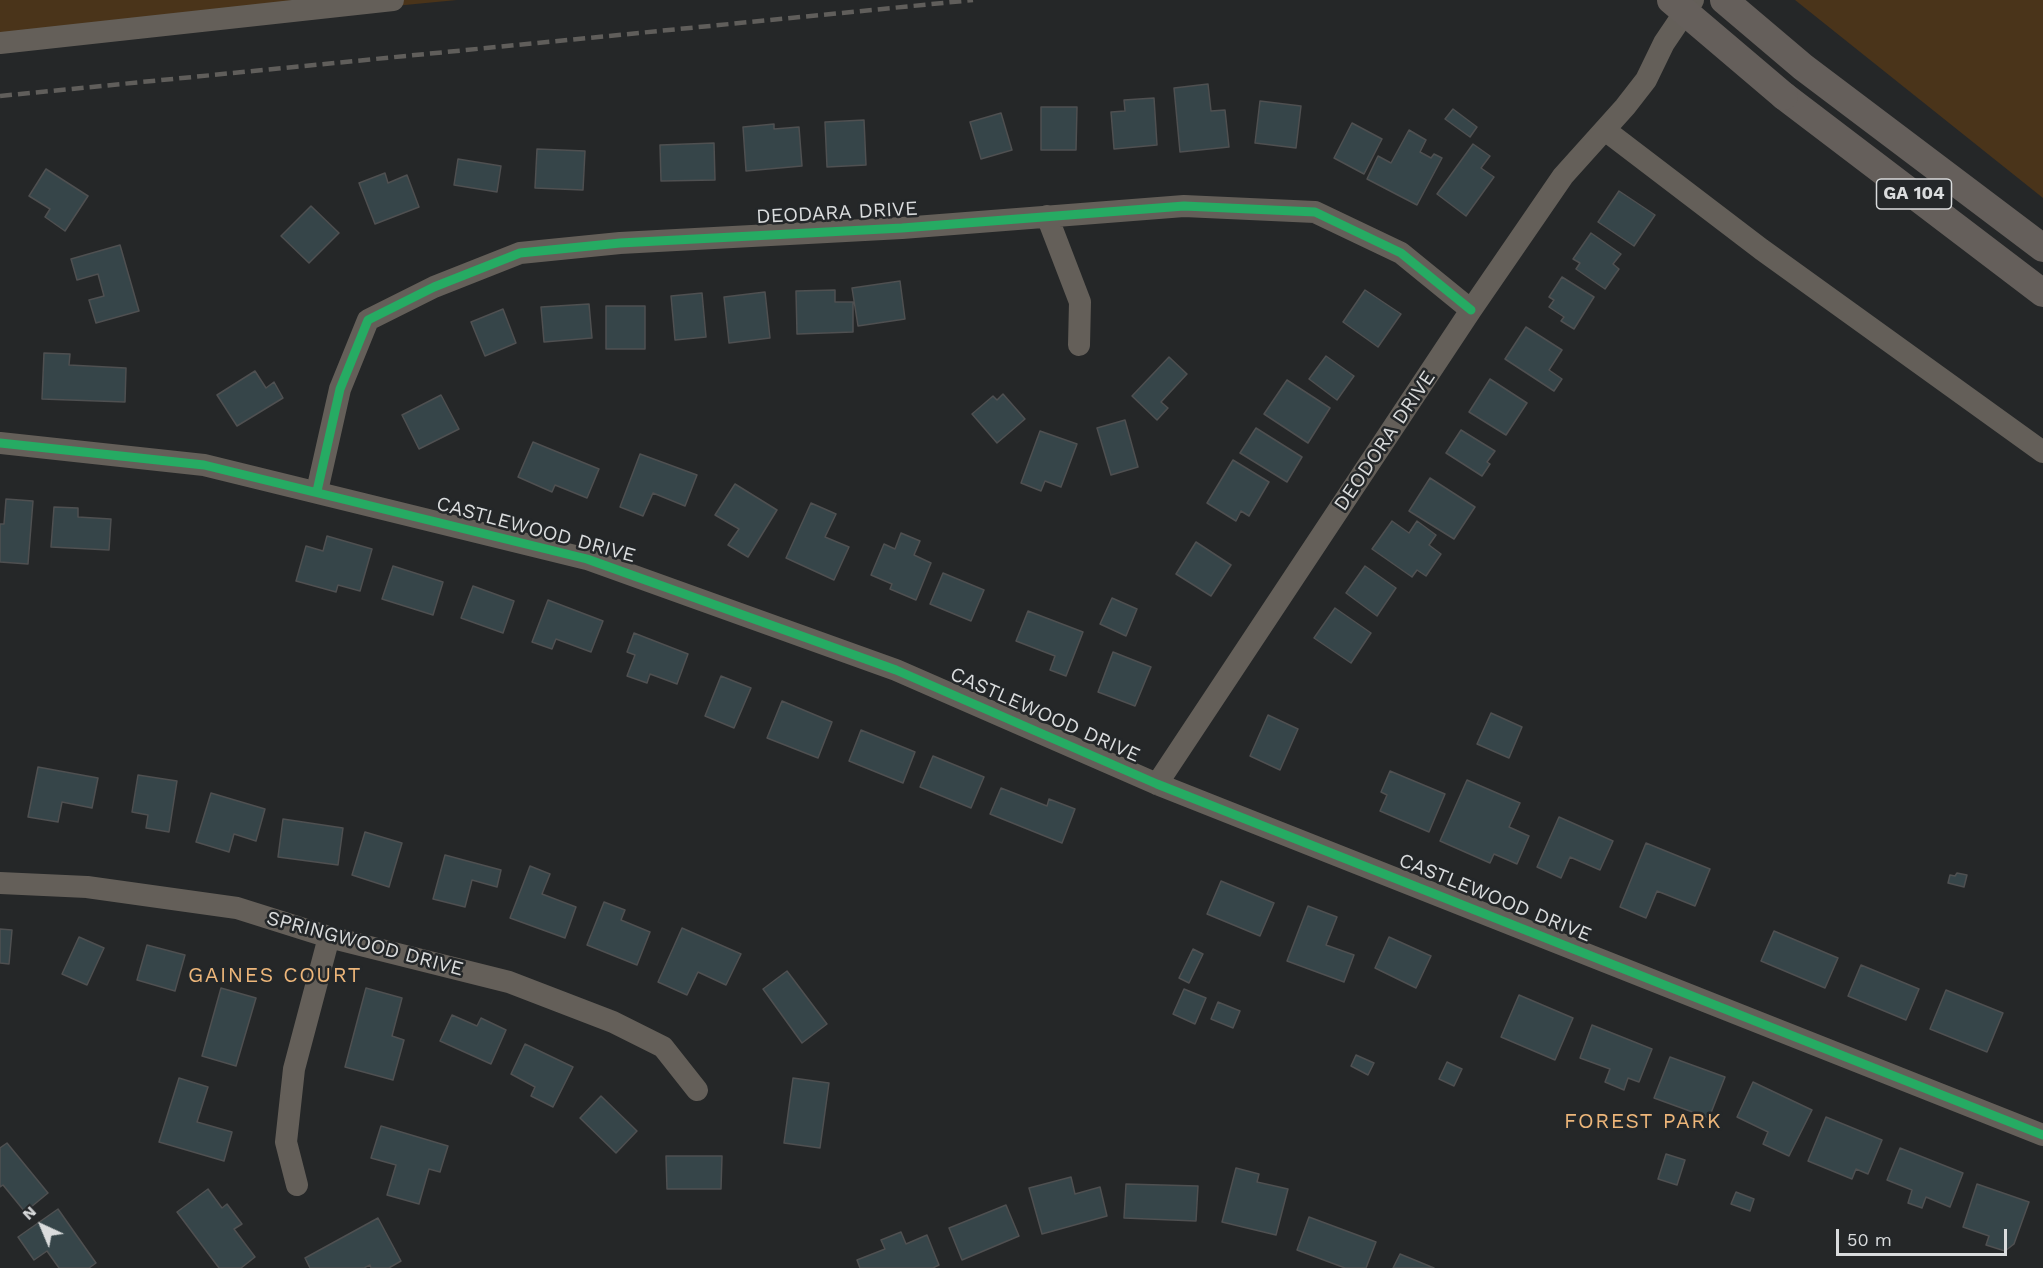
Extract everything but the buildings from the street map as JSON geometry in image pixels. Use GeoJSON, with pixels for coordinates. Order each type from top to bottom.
{"type":"FeatureCollection","features":[{"type":"Feature","properties":{"kind":"main road","name":"GA 104"},"geometry":{"type":"LineString","coordinates":[[1671,0],[1785,96],[2043,292]]}},
{"type":"Feature","properties":{"kind":"main road","name":"GA 104"},"geometry":{"type":"LineString","coordinates":[[1724,0],[1803,67],[2043,248]]}},
{"type":"Feature","properties":{"kind":"street"},"geometry":{"type":"LineString","coordinates":[[0,43],[393,0]]}},
{"type":"Feature","properties":{"kind":"street","name":"DEODORA DRIVE"},"geometry":{"type":"LineString","coordinates":[[1157,784],[1471,310],[1563,176],[1646,80],[1665,43],[1693,0]]}},
{"type":"Feature","properties":{"kind":"street"},"geometry":{"type":"LineString","coordinates":[[1605,130],[1761,249],[2043,452]]}},
{"type":"Feature","properties":{"kind":"street","name":"DEODARA DRIVE"},"geometry":{"type":"LineString","coordinates":[[317,491],[340,389],[368,320],[435,287],[520,254],[621,243],[902,228],[1184,206],[1315,212],[1401,253],[1471,310]]}},
{"type":"Feature","properties":{"kind":"street"},"geometry":{"type":"LineString","coordinates":[[1047,216],[1080,302],[1079,345]]}},
{"type":"Feature","properties":{"kind":"street","name":"CASTLEWOOD DRIVE"},"geometry":{"type":"LineString","coordinates":[[0,443],[204,465],[587,559],[896,670],[1157,784],[2043,1135]]}},
{"type":"Feature","properties":{"kind":"street","name":"SPRINGWOOD DRIVE"},"geometry":{"type":"LineString","coordinates":[[0,883],[87,887],[237,908],[329,937],[509,982],[613,1022],[663,1047],[697,1090]]}},
{"type":"Feature","properties":{"kind":"street"},"geometry":{"type":"LineString","coordinates":[[297,1185],[286,1142],[294,1069],[329,937]]}},
{"type":"Feature","properties":{"kind":"shaded area"},"geometry":{"type":"Polygon","coordinates":[[[0,0],[457,0],[0,44],[0,0]]]}},
{"type":"Feature","properties":{"kind":"shaded area"},"geometry":{"type":"Polygon","coordinates":[[[1795,0],[2043,0],[2043,198],[1795,0]]]}},
{"type":"Feature","properties":{"kind":"railway"},"geometry":{"type":"LineString","coordinates":[[0,96],[973,0]]}},
{"type":"Feature","properties":{"kind":"cycle path"},"geometry":{"type":"LineString","coordinates":[[317,491],[340,389],[368,320],[434,287],[520,253],[620,243],[902,228],[1184,206],[1315,212],[1401,253],[1471,310]]}},
{"type":"Feature","properties":{"kind":"cycle path"},"geometry":{"type":"LineString","coordinates":[[0,443],[204,465],[587,559],[896,670],[1157,784],[2043,1135]]}},
{"type":"Feature","properties":{"kind":"district","name":"GAINES COURT"},"geometry":{"type":"Point","coordinates":[275,976]}},
{"type":"Feature","properties":{"kind":"district","name":"FOREST PARK"},"geometry":{"type":"Point","coordinates":[1643,1122]}}]}
